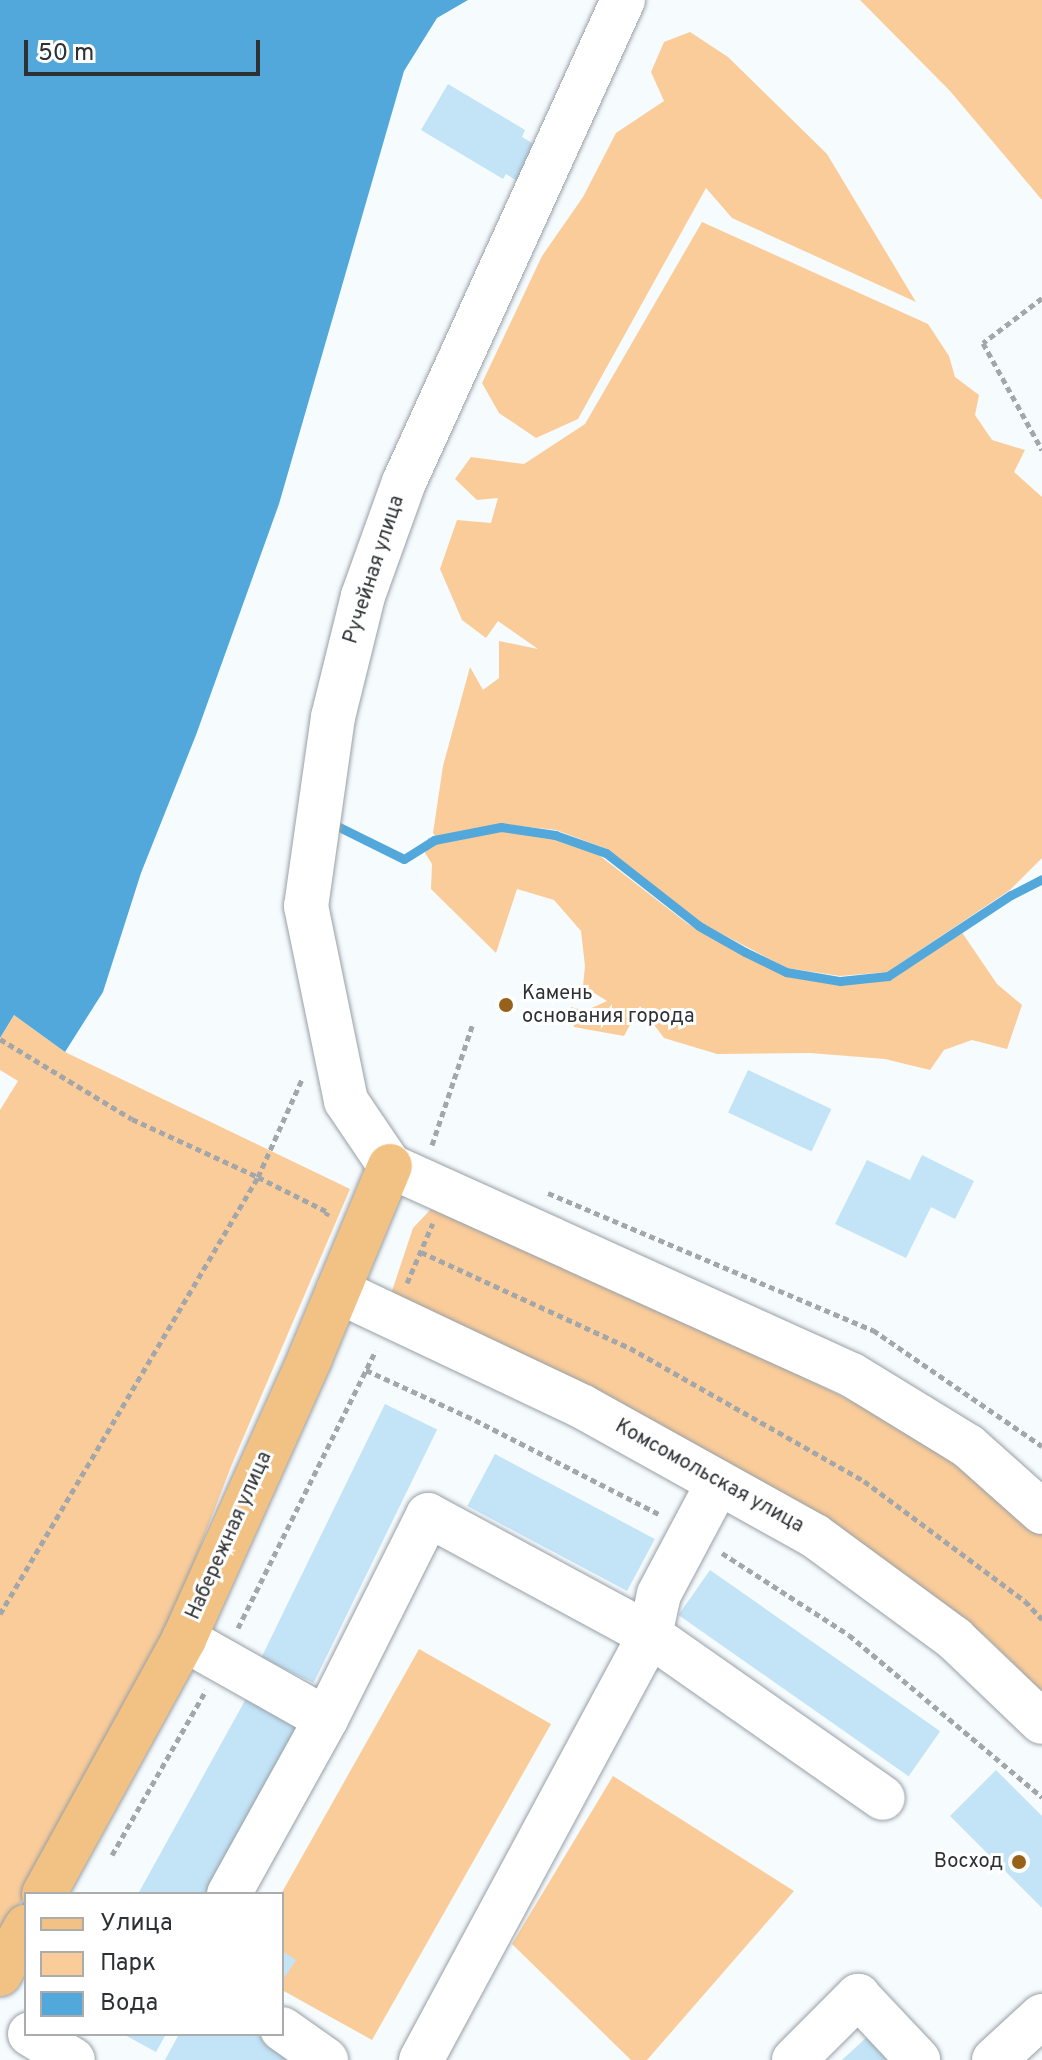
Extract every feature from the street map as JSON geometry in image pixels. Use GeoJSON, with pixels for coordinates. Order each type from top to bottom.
{"type":"FeatureCollection","features":[{"type":"Feature","properties":{"kind":"main road","name":"Набережная улица"},"geometry":{"type":"LineString","coordinates":[[45,1892],[184,1639],[390,1166]]}},
{"type":"Feature","properties":{"kind":"main road"},"geometry":{"type":"LineString","coordinates":[[0,1974],[24,1931]]}},
{"type":"Feature","properties":{"kind":"street","name":"Ручейная улица"},"geometry":{"type":"LineString","coordinates":[[390,1166],[346,1101],[306,906],[333,717],[363,596],[404,482],[623,0]]}},
{"type":"Feature","properties":{"kind":"street"},"geometry":{"type":"LineString","coordinates":[[390,1166],[447,1189],[852,1375],[968,1446],[1042,1512]]}},
{"type":"Feature","properties":{"kind":"street","name":"Комсомольская улица"},"geometry":{"type":"LineString","coordinates":[[338,1291],[583,1407],[815,1536],[955,1639],[1042,1722]]}},
{"type":"Feature","properties":{"kind":"street"},"geometry":{"type":"LineString","coordinates":[[421,2060],[650,1635],[659,1594],[718,1483]]}},
{"type":"Feature","properties":{"kind":"street"},"geometry":{"type":"LineString","coordinates":[[230,1892],[326,1719],[428,1515],[650,1635],[883,1798]]}},
{"type":"Feature","properties":{"kind":"street"},"geometry":{"type":"LineString","coordinates":[[184,1639],[326,1719]]}},
{"type":"Feature","properties":{"kind":"street"},"geometry":{"type":"LineString","coordinates":[[794,2060],[858,1996],[918,2060]]}},
{"type":"Feature","properties":{"kind":"street"},"geometry":{"type":"LineString","coordinates":[[0,2016],[24,2031]]}},
{"type":"Feature","properties":{"kind":"street"},"geometry":{"type":"LineString","coordinates":[[994,2060],[1042,2016]]}},
{"type":"Feature","properties":{"kind":"street"},"geometry":{"type":"LineString","coordinates":[[284,2030],[326,2060]]}},
{"type":"Feature","properties":{"kind":"street"},"geometry":{"type":"LineString","coordinates":[[33,2036],[73,2060]]}},
{"type":"Feature","properties":{"kind":"path"},"geometry":{"type":"LineString","coordinates":[[1042,298],[983,343],[1042,450]]}},
{"type":"Feature","properties":{"kind":"path"},"geometry":{"type":"LineString","coordinates":[[430,1144],[472,1026]]}},
{"type":"Feature","properties":{"kind":"path"},"geometry":{"type":"LineString","coordinates":[[0,1039],[132,1119],[328,1212],[322,1226]]}},
{"type":"Feature","properties":{"kind":"path"},"geometry":{"type":"LineString","coordinates":[[0,1614],[258,1177],[309,1065]]}},
{"type":"Feature","properties":{"kind":"path"},"geometry":{"type":"LineString","coordinates":[[366,1370],[393,1316],[447,1189]]}},
{"type":"Feature","properties":{"kind":"path"},"geometry":{"type":"LineString","coordinates":[[421,1252],[630,1348],[850,1473],[1025,1601],[1042,1619]]}},
{"type":"Feature","properties":{"kind":"green space"},"geometry":{"type":"Polygon","coordinates":[[[860,0],[1042,0],[1042,200],[950,91],[860,0]]]}},
{"type":"Feature","properties":{"kind":"green space"},"geometry":{"type":"Polygon","coordinates":[[[690,32],[728,57],[827,154],[916,302],[732,218],[706,188],[578,419],[536,438],[499,413],[482,383],[542,256],[583,197],[616,133],[664,101],[651,72],[664,42],[690,32]]]}},
{"type":"Feature","properties":{"kind":"green space"},"geometry":{"type":"Polygon","coordinates":[[[702,222],[928,324],[949,356],[955,377],[979,395],[975,415],[992,440],[1025,450],[1014,472],[1042,497],[1042,858],[1010,890],[892,969],[961,931],[997,984],[1022,1005],[1007,1049],[972,1040],[944,1050],[930,1070],[885,1059],[810,1053],[717,1054],[664,1038],[640,1006],[624,1036],[574,1027],[571,1007],[585,1011],[607,1001],[583,986],[585,966],[581,931],[554,900],[517,889],[496,953],[431,889],[432,864],[425,853],[428,838],[436,837],[433,833],[443,766],[470,667],[483,690],[499,678],[499,641],[538,649],[498,621],[486,638],[462,620],[440,569],[457,520],[491,523],[498,498],[477,500],[455,479],[471,457],[524,464],[585,424],[702,222]],[[496,825],[546,833],[595,852],[688,924],[776,971],[831,981],[888,972],[840,976],[787,968],[701,923],[607,849],[556,830],[496,825]]]}},
{"type":"Feature","properties":{"kind":"green space"},"geometry":{"type":"Polygon","coordinates":[[[14,1015],[65,1052],[350,1189],[232,1464],[172,1620],[98,1766],[0,1939],[0,1110],[18,1081],[0,1070],[0,1038],[14,1015]]]}},
{"type":"Feature","properties":{"kind":"green space"},"geometry":{"type":"Polygon","coordinates":[[[431,1209],[740,1346],[890,1420],[999,1495],[1042,1533],[1042,1691],[984,1635],[822,1517],[390,1297],[413,1228],[431,1209]]]}},
{"type":"Feature","properties":{"kind":"green space"},"geometry":{"type":"Polygon","coordinates":[[[419,1649],[551,1724],[372,2040],[284,1991],[282,1892],[419,1649]]]}},
{"type":"Feature","properties":{"kind":"green space"},"geometry":{"type":"Polygon","coordinates":[[[613,1776],[794,1891],[647,2060],[631,2060],[512,1944],[613,1776]]]}},
{"type":"Feature","properties":{"kind":"water"},"geometry":{"type":"Polygon","coordinates":[[[0,0],[468,0],[437,18],[404,71],[279,504],[196,735],[141,873],[103,992],[65,1052],[14,1015],[0,1038],[0,0]]]}},
{"type":"Feature","properties":{"kind":"building"},"geometry":{"type":"Polygon","coordinates":[[[448,84],[525,130],[522,137],[544,150],[525,186],[506,174],[503,179],[421,130],[448,84]]]}},
{"type":"Feature","properties":{"kind":"building"},"geometry":{"type":"Polygon","coordinates":[[[748,1070],[831,1109],[812,1151],[728,1113],[748,1070]]]}},
{"type":"Feature","properties":{"kind":"building"},"geometry":{"type":"Polygon","coordinates":[[[922,1155],[974,1181],[955,1219],[931,1207],[906,1258],[835,1224],[867,1160],[910,1180],[922,1155]]]}},
{"type":"Feature","properties":{"kind":"building"},"geometry":{"type":"Polygon","coordinates":[[[385,1404],[437,1429],[314,1683],[261,1657],[385,1404]]]}},
{"type":"Feature","properties":{"kind":"building"},"geometry":{"type":"Polygon","coordinates":[[[495,1454],[655,1539],[627,1591],[467,1506],[495,1454]]]}},
{"type":"Feature","properties":{"kind":"building"},"geometry":{"type":"Polygon","coordinates":[[[710,1570],[940,1731],[909,1776],[678,1615],[710,1570]]]}},
{"type":"Feature","properties":{"kind":"building"},"geometry":{"type":"Polygon","coordinates":[[[248,1695],[305,1727],[214,1892],[139,1892],[248,1695]]]}},
{"type":"Feature","properties":{"kind":"building","name":"Восход"},"geometry":{"type":"Polygon","coordinates":[[[996,1770],[1042,1816],[1042,1908],[950,1816],[996,1770]]]}},
{"type":"Feature","properties":{"kind":"building"},"geometry":{"type":"Polygon","coordinates":[[[284,1952],[296,1960],[284,1978],[284,1952]]]}},
{"type":"Feature","properties":{"kind":"building"},"geometry":{"type":"Polygon","coordinates":[[[127,2036],[165,2036],[156,2052],[127,2036]]]}},
{"type":"Feature","properties":{"kind":"building"},"geometry":{"type":"Polygon","coordinates":[[[178,2036],[274,2036],[313,2060],[165,2060],[178,2036]]]}},
{"type":"Feature","properties":{"kind":"building"},"geometry":{"type":"Polygon","coordinates":[[[868,2036],[891,2060],[842,2060],[868,2036]]]}},
{"type":"Feature","properties":{"kind":"waterway"},"geometry":{"type":"LineString","coordinates":[[331,823],[404,859],[434,840],[501,827],[555,835],[606,853],[699,926],[745,952],[786,972],[840,981],[888,976],[1011,895],[1042,879]]}},
{"type":"Feature","properties":{"kind":"place","name":"Камень основания города"},"geometry":{"type":"Point","coordinates":[506,1005]}},
{"type":"Feature","properties":{"kind":"place","name":"Восход"},"geometry":{"type":"Point","coordinates":[1019,1862]}}]}
